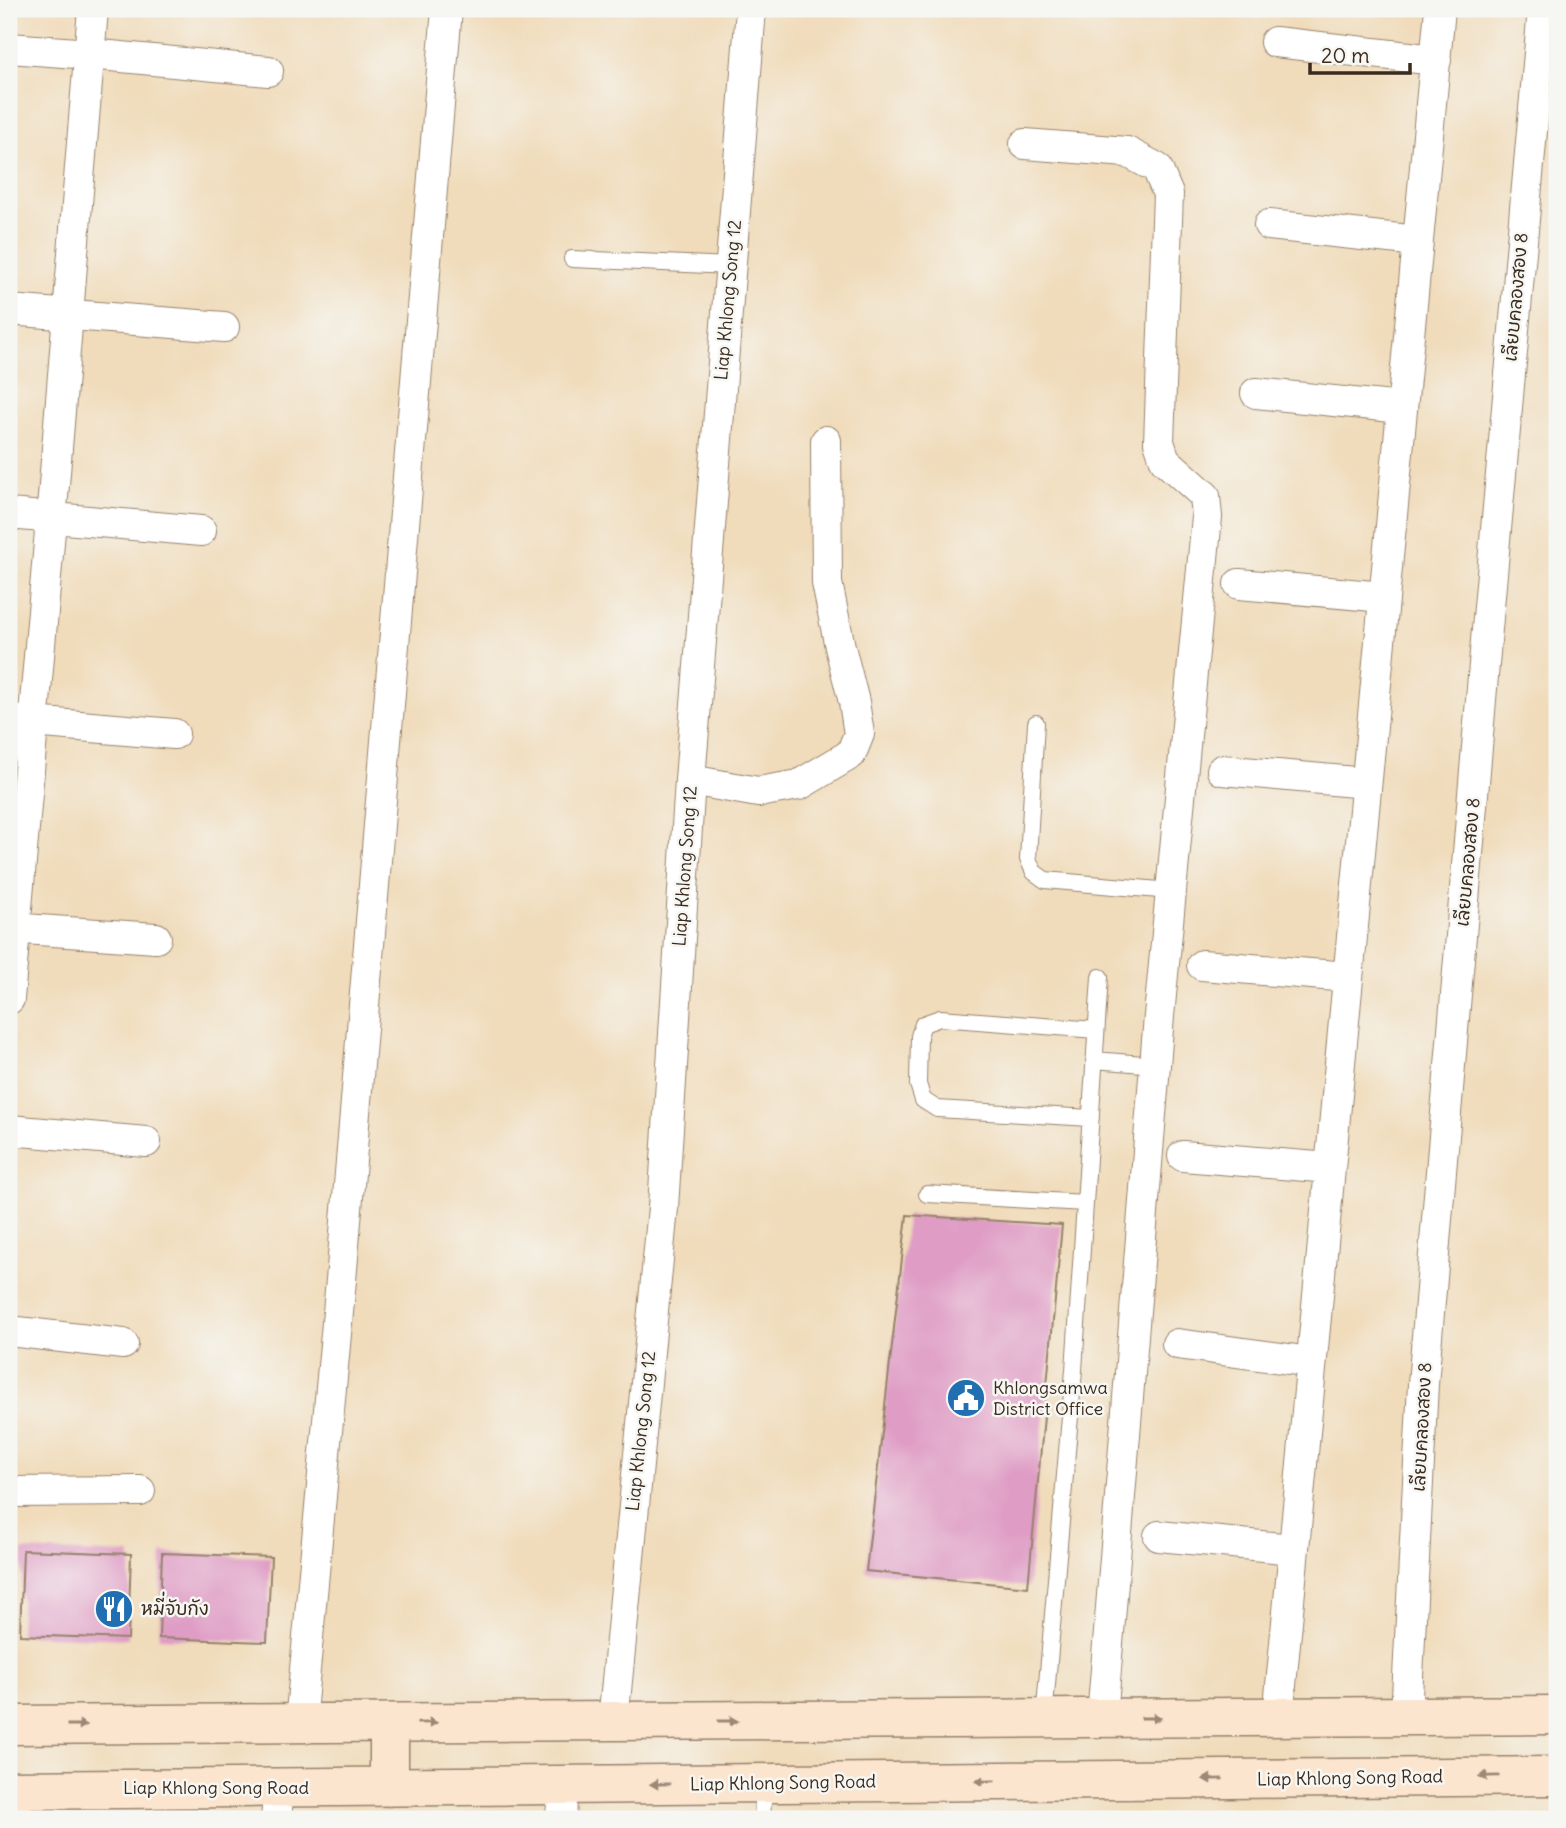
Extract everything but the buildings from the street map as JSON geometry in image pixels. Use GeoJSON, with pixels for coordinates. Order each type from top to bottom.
{"type":"FeatureCollection","features":[{"type":"Feature","properties":{"kind":"main road"},"geometry":{"type":"LineString","coordinates":[[9,1725],[1557,1715]]}},
{"type":"Feature","properties":{"kind":"main road"},"geometry":{"type":"LineString","coordinates":[[389,1724],[389,1787]]}},
{"type":"Feature","properties":{"kind":"main road","name":"Liap Khlong Song Road"},"geometry":{"type":"LineString","coordinates":[[9,1790],[278,1804],[389,1787],[562,1802],[763,1801],[1557,1776]]}},
{"type":"Feature","properties":{"kind":"street"},"geometry":{"type":"LineString","coordinates":[[9,999],[21,721],[52,517],[93,9]]}},
{"type":"Feature","properties":{"kind":"street"},"geometry":{"type":"LineString","coordinates":[[300,1724],[342,1269],[447,9]]}},
{"type":"Feature","properties":{"kind":"street","name":"Liap Khlong Song 12"},"geometry":{"type":"LineString","coordinates":[[613,1722],[663,1208],[690,780],[751,9]]}},
{"type":"Feature","properties":{"kind":"street"},"geometry":{"type":"LineString","coordinates":[[1278,1717],[1440,9]]}},
{"type":"Feature","properties":{"kind":"street","name":"เลียบคลองสอง 8"},"geometry":{"type":"LineString","coordinates":[[1406,1716],[1423,1384],[1543,9]]}},
{"type":"Feature","properties":{"kind":"street"},"geometry":{"type":"LineString","coordinates":[[1275,42],[1436,60]]}},
{"type":"Feature","properties":{"kind":"street"},"geometry":{"type":"LineString","coordinates":[[9,48],[268,71]]}},
{"type":"Feature","properties":{"kind":"street"},"geometry":{"type":"LineString","coordinates":[[1025,144],[1128,152],[1157,167],[1167,194],[1159,442],[1165,460],[1205,496],[1208,517],[1171,891],[1102,1718]]}},
{"type":"Feature","properties":{"kind":"street"},"geometry":{"type":"LineString","coordinates":[[1269,225],[1418,241]]}},
{"type":"Feature","properties":{"kind":"street"},"geometry":{"type":"LineString","coordinates":[[9,310],[223,327]]}},
{"type":"Feature","properties":{"kind":"street"},"geometry":{"type":"LineString","coordinates":[[1256,393],[1402,408]]}},
{"type":"Feature","properties":{"kind":"street"},"geometry":{"type":"LineString","coordinates":[[690,780],[758,792],[799,785],[851,754],[859,734],[827,583],[826,441]]}},
{"type":"Feature","properties":{"kind":"street"},"geometry":{"type":"LineString","coordinates":[[9,514],[201,531]]}},
{"type":"Feature","properties":{"kind":"street"},"geometry":{"type":"LineString","coordinates":[[1239,584],[1384,597]]}},
{"type":"Feature","properties":{"kind":"street"},"geometry":{"type":"LineString","coordinates":[[21,721],[174,734]]}},
{"type":"Feature","properties":{"kind":"street"},"geometry":{"type":"LineString","coordinates":[[1222,770],[1366,783]]}},
{"type":"Feature","properties":{"kind":"street"},"geometry":{"type":"LineString","coordinates":[[12,928],[156,938]]}},
{"type":"Feature","properties":{"kind":"street"},"geometry":{"type":"LineString","coordinates":[[1202,965],[1348,977]]}},
{"type":"Feature","properties":{"kind":"street"},"geometry":{"type":"LineString","coordinates":[[9,1130],[146,1142]]}},
{"type":"Feature","properties":{"kind":"street"},"geometry":{"type":"LineString","coordinates":[[1184,1156],[1330,1168]]}},
{"type":"Feature","properties":{"kind":"street"},"geometry":{"type":"LineString","coordinates":[[9,1331],[123,1344]]}},
{"type":"Feature","properties":{"kind":"street"},"geometry":{"type":"LineString","coordinates":[[1177,1344],[1311,1362]]}},
{"type":"Feature","properties":{"kind":"street"},"geometry":{"type":"LineString","coordinates":[[9,1492],[140,1491]]}},
{"type":"Feature","properties":{"kind":"street"},"geometry":{"type":"LineString","coordinates":[[1159,1536],[1293,1549]]}},
{"type":"Feature","properties":{"kind":"lane"},"geometry":{"type":"LineString","coordinates":[[572,259],[731,266]]}},
{"type":"Feature","properties":{"kind":"lane"},"geometry":{"type":"LineString","coordinates":[[1036,723],[1028,859],[1034,873],[1045,880],[1171,891]]}},
{"type":"Feature","properties":{"kind":"lane"},"geometry":{"type":"LineString","coordinates":[[1044,1719],[1073,1383],[1100,977]]}},
{"type":"Feature","properties":{"kind":"lane"},"geometry":{"type":"LineString","coordinates":[[1091,1118],[937,1109],[923,1100],[918,1084],[919,1036],[923,1024],[940,1018],[1096,1030]]}},
{"type":"Feature","properties":{"kind":"lane"},"geometry":{"type":"LineString","coordinates":[[1094,1060],[1156,1065]]}},
{"type":"Feature","properties":{"kind":"lane"},"geometry":{"type":"LineString","coordinates":[[927,1194],[1085,1203]]}},
{"type":"Feature","properties":{"kind":"place","name":"Khlongsamwa District Office"},"geometry":{"type":"Point","coordinates":[966,1398]}},
{"type":"Feature","properties":{"kind":"place","name":"หมี่จับกัง"},"geometry":{"type":"Point","coordinates":[114,1609]}}]}
